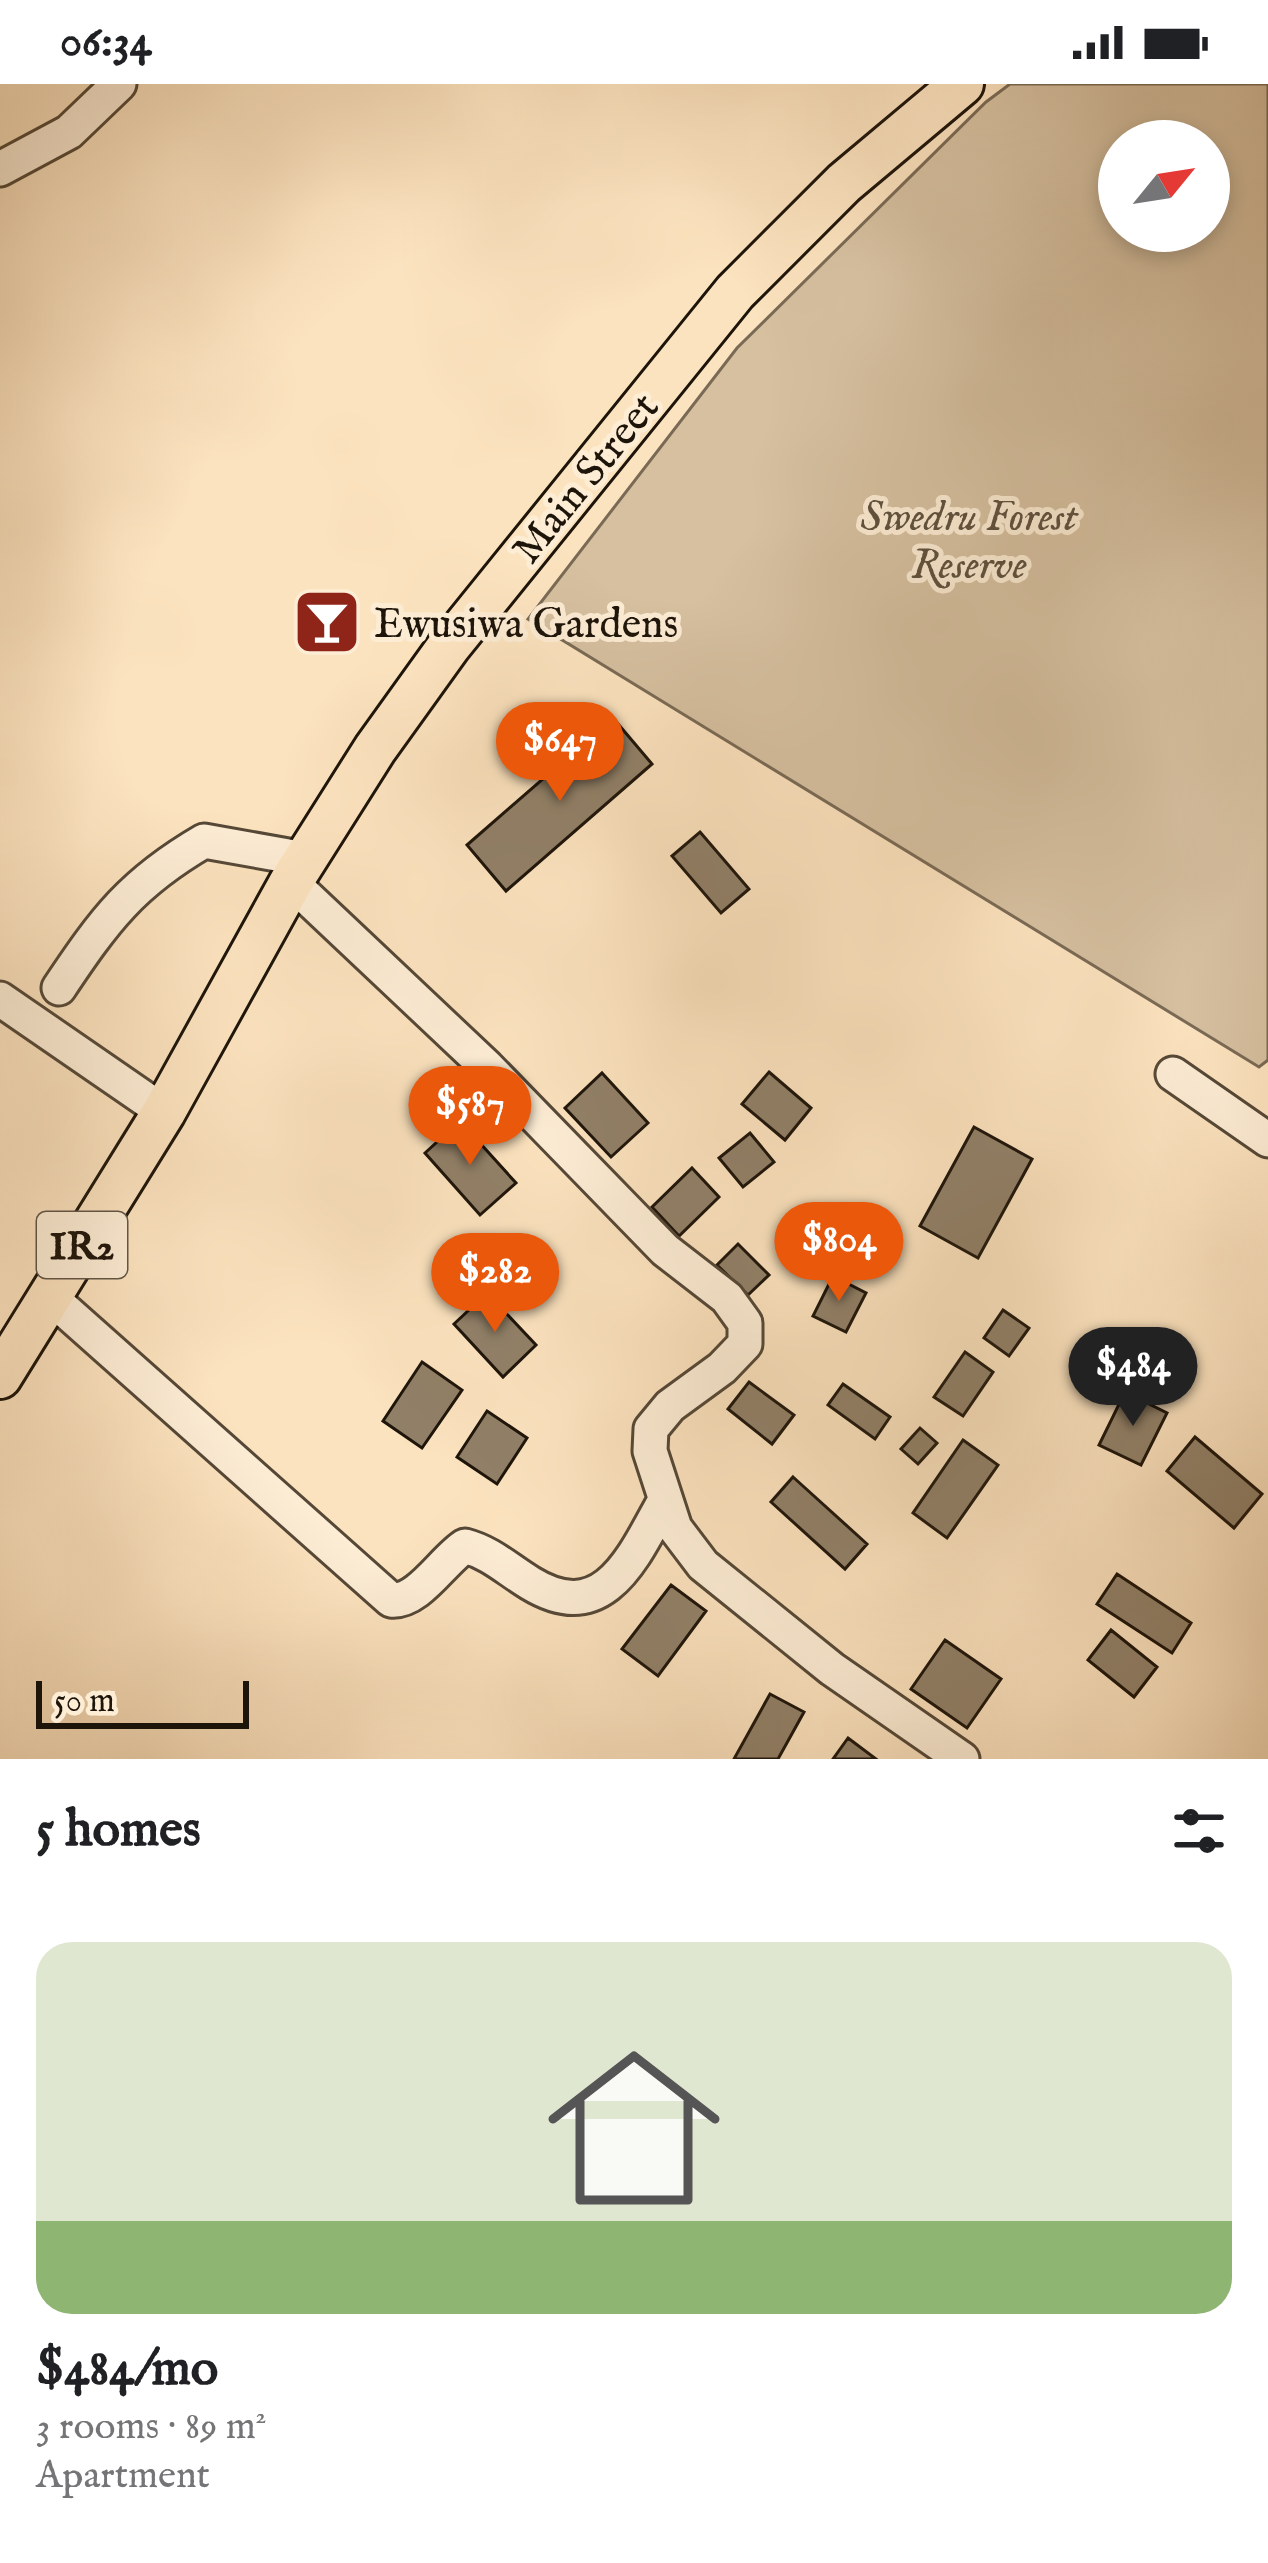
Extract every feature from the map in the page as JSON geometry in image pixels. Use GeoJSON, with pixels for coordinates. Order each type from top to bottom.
{"type":"FeatureCollection","features":[{"type":"Feature","properties":{"kind":"main road","name":"Main Street"},"geometry":{"type":"LineString","coordinates":[[164,1112],[298,870],[375,749],[449,646],[735,292],[844,183],[962,84]]}},
{"type":"Feature","properties":{"kind":"main road","name":"IR2"},"geometry":{"type":"LineString","coordinates":[[0,1377],[164,1112]]}},
{"type":"Feature","properties":{"kind":"street"},"geometry":{"type":"LineString","coordinates":[[0,169],[69,132],[119,84]]}},
{"type":"Feature","properties":{"kind":"street"},"geometry":{"type":"LineString","coordinates":[[59,988],[107,915],[159,867],[204,841],[298,870],[665,1250],[727,1298],[745,1323],[746,1344],[670,1406],[651,1429],[650,1451],[675,1528],[703,1565],[832,1670],[962,1759]]}},
{"type":"Feature","properties":{"kind":"street"},"geometry":{"type":"LineString","coordinates":[[0,999],[164,1112]]}},
{"type":"Feature","properties":{"kind":"street"},"geometry":{"type":"LineString","coordinates":[[1172,1074],[1268,1140]]}},
{"type":"Feature","properties":{"kind":"street"},"geometry":{"type":"LineString","coordinates":[[49,1297],[391,1600],[402,1601],[414,1593],[443,1560],[465,1546],[485,1551],[534,1586],[574,1598],[606,1588],[626,1569],[664,1500]]}},
{"type":"Feature","properties":{"kind":"green space","name":"Swedru Forest Reserve"},"geometry":{"type":"Polygon","coordinates":[[[1010,84],[1268,84],[1268,1060],[1259,1067],[528,619],[737,348],[986,102],[1010,84]]]}},
{"type":"Feature","properties":{"kind":"building"},"geometry":{"type":"Polygon","coordinates":[[[613,718],[652,764],[506,891],[467,845],[613,718]]]}},
{"type":"Feature","properties":{"kind":"building"},"geometry":{"type":"Polygon","coordinates":[[[700,832],[749,889],[721,913],[672,856],[700,832]]]}},
{"type":"Feature","properties":{"kind":"building"},"geometry":{"type":"Polygon","coordinates":[[[769,1072],[811,1108],[785,1140],[742,1104],[769,1072]]]}},
{"type":"Feature","properties":{"kind":"building"},"geometry":{"type":"Polygon","coordinates":[[[602,1073],[648,1123],[611,1157],[565,1108],[602,1073]]]}},
{"type":"Feature","properties":{"kind":"building"},"geometry":{"type":"Polygon","coordinates":[[[460,1121],[516,1183],[480,1215],[425,1153],[460,1121]]]}},
{"type":"Feature","properties":{"kind":"building"},"geometry":{"type":"Polygon","coordinates":[[[974,1127],[1032,1159],[978,1258],[920,1226],[974,1127]]]}},
{"type":"Feature","properties":{"kind":"building"},"geometry":{"type":"Polygon","coordinates":[[[750,1133],[774,1162],[743,1187],[719,1158],[750,1133]]]}},
{"type":"Feature","properties":{"kind":"building"},"geometry":{"type":"Polygon","coordinates":[[[692,1168],[719,1197],[679,1236],[652,1207],[692,1168]]]}},
{"type":"Feature","properties":{"kind":"building"},"geometry":{"type":"Polygon","coordinates":[[[738,1244],[769,1275],[748,1295],[717,1265],[738,1244]]]}},
{"type":"Feature","properties":{"kind":"building"},"geometry":{"type":"Polygon","coordinates":[[[833,1276],[866,1293],[846,1332],[813,1316],[833,1276]]]}},
{"type":"Feature","properties":{"kind":"building"},"geometry":{"type":"Polygon","coordinates":[[[487,1293],[536,1345],[503,1377],[454,1324],[487,1293]]]}},
{"type":"Feature","properties":{"kind":"building"},"geometry":{"type":"Polygon","coordinates":[[[1003,1310],[1029,1328],[1009,1356],[984,1338],[1003,1310]]]}},
{"type":"Feature","properties":{"kind":"building"},"geometry":{"type":"Polygon","coordinates":[[[965,1352],[993,1372],[963,1416],[934,1397],[965,1352]]]}},
{"type":"Feature","properties":{"kind":"building"},"geometry":{"type":"Polygon","coordinates":[[[422,1362],[462,1390],[422,1448],[383,1421],[422,1362]]]}},
{"type":"Feature","properties":{"kind":"building"},"geometry":{"type":"Polygon","coordinates":[[[749,1382],[794,1415],[772,1444],[728,1409],[749,1382]]]}},
{"type":"Feature","properties":{"kind":"building"},"geometry":{"type":"Polygon","coordinates":[[[843,1384],[890,1417],[875,1439],[828,1405],[843,1384]]]}},
{"type":"Feature","properties":{"kind":"building"},"geometry":{"type":"Polygon","coordinates":[[[1125,1392],[1167,1413],[1141,1465],[1099,1445],[1125,1392]]]}},
{"type":"Feature","properties":{"kind":"building"},"geometry":{"type":"Polygon","coordinates":[[[487,1411],[527,1438],[497,1484],[457,1457],[487,1411]]]}},
{"type":"Feature","properties":{"kind":"building"},"geometry":{"type":"Polygon","coordinates":[[[920,1428],[937,1443],[918,1464],[901,1449],[920,1428]]]}},
{"type":"Feature","properties":{"kind":"building"},"geometry":{"type":"Polygon","coordinates":[[[1195,1437],[1262,1494],[1234,1528],[1167,1471],[1195,1437]]]}},
{"type":"Feature","properties":{"kind":"building"},"geometry":{"type":"Polygon","coordinates":[[[963,1440],[998,1465],[947,1538],[913,1513],[963,1440]]]}},
{"type":"Feature","properties":{"kind":"building"},"geometry":{"type":"Polygon","coordinates":[[[793,1477],[867,1544],[845,1569],[771,1502],[793,1477]]]}},
{"type":"Feature","properties":{"kind":"building"},"geometry":{"type":"Polygon","coordinates":[[[1117,1574],[1191,1623],[1172,1653],[1097,1604],[1117,1574]]]}},
{"type":"Feature","properties":{"kind":"building"},"geometry":{"type":"Polygon","coordinates":[[[671,1585],[706,1611],[658,1676],[622,1649],[671,1585]]]}},
{"type":"Feature","properties":{"kind":"building"},"geometry":{"type":"Polygon","coordinates":[[[1111,1630],[1157,1667],[1134,1697],[1088,1660],[1111,1630]]]}},
{"type":"Feature","properties":{"kind":"building"},"geometry":{"type":"Polygon","coordinates":[[[945,1640],[1001,1679],[967,1728],[911,1689],[945,1640]]]}},
{"type":"Feature","properties":{"kind":"building"},"geometry":{"type":"Polygon","coordinates":[[[770,1694],[804,1712],[778,1759],[734,1759],[770,1694]]]}},
{"type":"Feature","properties":{"kind":"building"},"geometry":{"type":"Polygon","coordinates":[[[848,1738],[876,1759],[833,1759],[848,1738]]]}},
{"type":"Feature","properties":{"kind":"place","name":"Ewusiwa Gardens"},"geometry":{"type":"Point","coordinates":[327,622]}}]}
